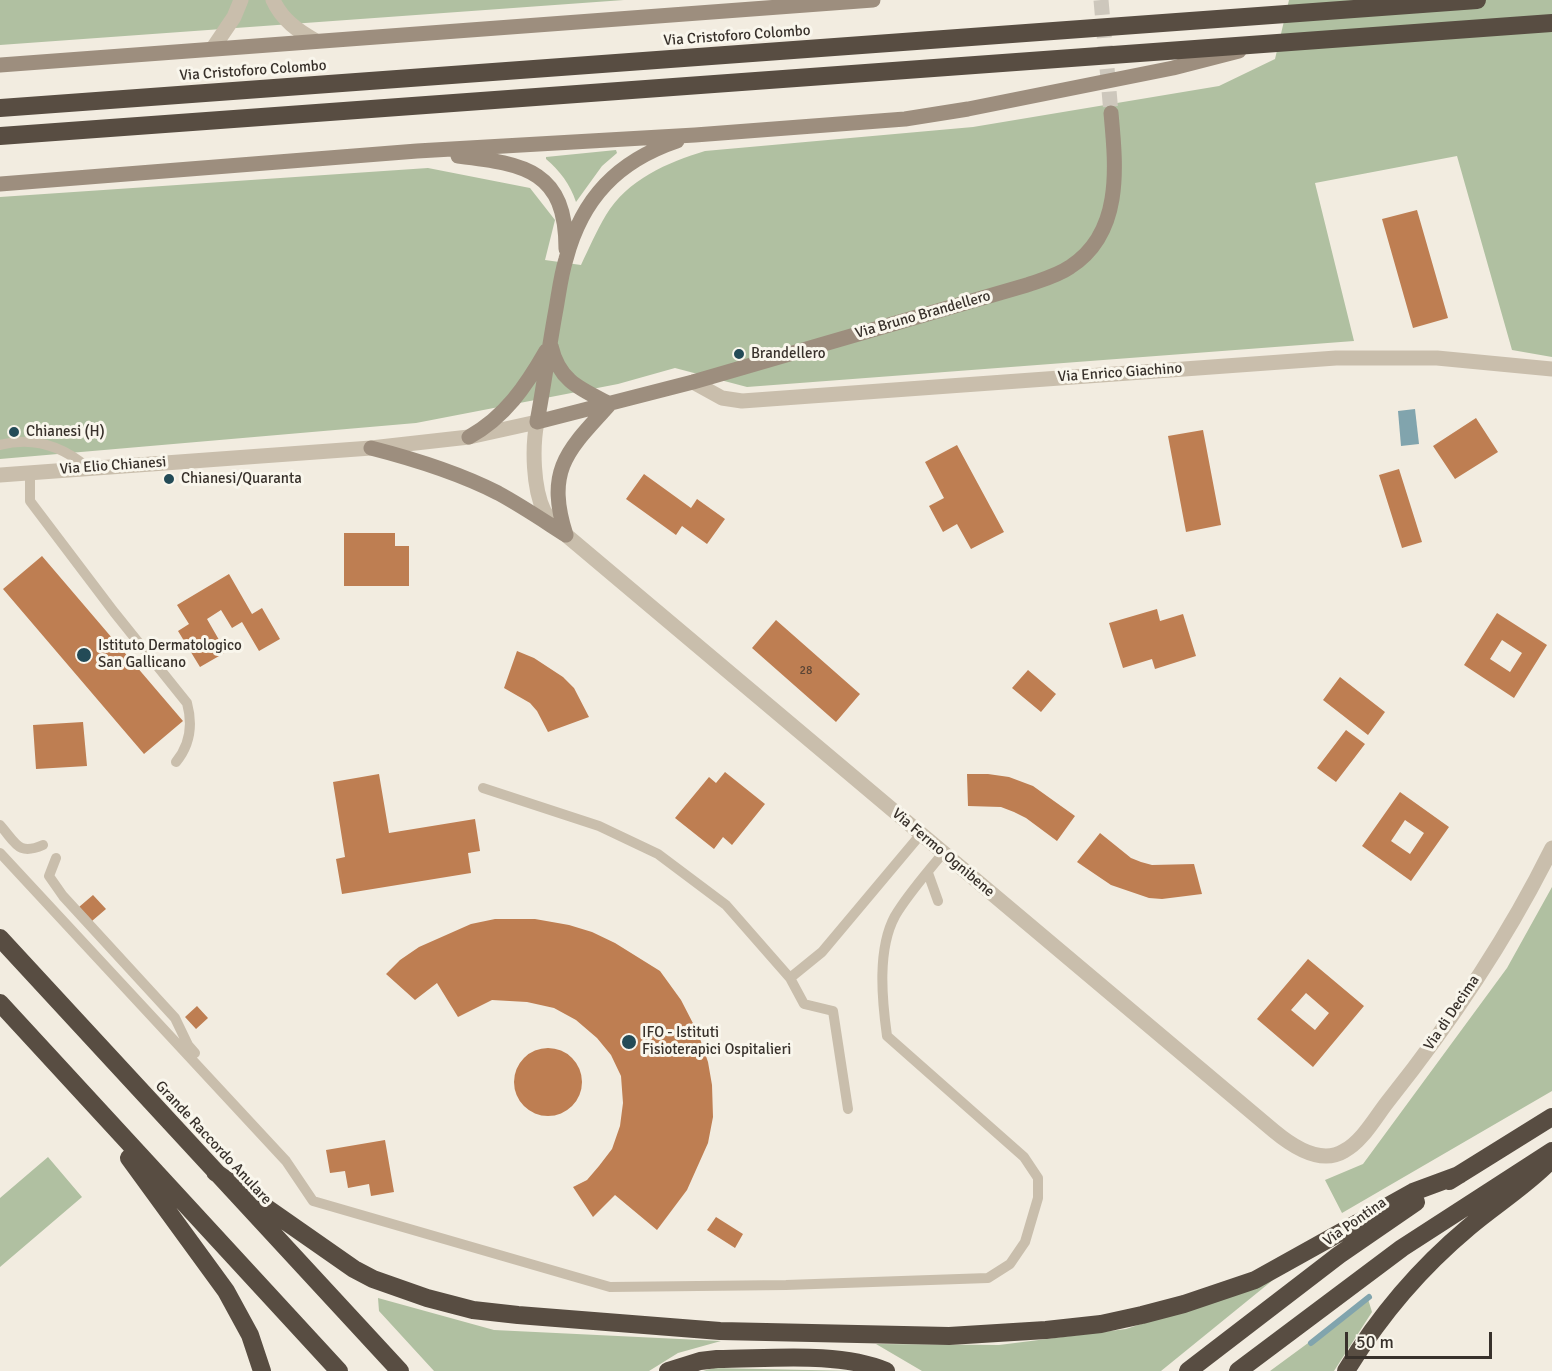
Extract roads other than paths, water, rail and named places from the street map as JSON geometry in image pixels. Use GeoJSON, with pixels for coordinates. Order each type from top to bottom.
{"type":"FeatureCollection","features":[{"type":"Feature","properties":{"kind":"highway","name":"Via Cristoforo Colombo"},"geometry":{"type":"LineString","coordinates":[[0,108],[1477,0]]}},
{"type":"Feature","properties":{"kind":"highway"},"geometry":{"type":"LineString","coordinates":[[0,136],[1552,23]]}},
{"type":"Feature","properties":{"kind":"highway"},"geometry":{"type":"LineString","coordinates":[[0,96],[83,103]]}},
{"type":"Feature","properties":{"kind":"highway","name":"Grande Raccordo Anulare"},"geometry":{"type":"LineString","coordinates":[[0,938],[400,1371]]}},
{"type":"Feature","properties":{"kind":"highway"},"geometry":{"type":"LineString","coordinates":[[0,1003],[339,1371]]}},
{"type":"Feature","properties":{"kind":"highway"},"geometry":{"type":"LineString","coordinates":[[79,1089],[235,1305],[262,1371]]}},
{"type":"Feature","properties":{"kind":"highway","name":"Via Pontina"},"geometry":{"type":"LineString","coordinates":[[1188,1371],[1339,1255],[1399,1213],[1552,1117]]}},
{"type":"Feature","properties":{"kind":"highway"},"geometry":{"type":"LineString","coordinates":[[1239,1371],[1402,1248],[1552,1151]]}},
{"type":"Feature","properties":{"kind":"highway"},"geometry":{"type":"LineString","coordinates":[[1346,1371],[1367,1336],[1420,1272],[1468,1227],[1552,1160]]}},
{"type":"Feature","properties":{"kind":"highway"},"geometry":{"type":"LineString","coordinates":[[215,1172],[354,1269],[418,1295],[473,1310],[720,1331],[950,1336],[1101,1324],[1184,1304],[1255,1280],[1413,1192],[1459,1175]]}},
{"type":"Feature","properties":{"kind":"highway"},"geometry":{"type":"LineString","coordinates":[[668,1371],[700,1361],[717,1359],[847,1360],[886,1371]]}},
{"type":"Feature","properties":{"kind":"main road","name":"Via Cristoforo Colombo"},"geometry":{"type":"LineString","coordinates":[[0,65],[873,0]]}},
{"type":"Feature","properties":{"kind":"main road"},"geometry":{"type":"LineString","coordinates":[[0,184],[417,151],[851,124],[937,114],[1173,68],[1270,43]]}},
{"type":"Feature","properties":{"kind":"main road","name":"Via Bruno Brandellero"},"geometry":{"type":"LineString","coordinates":[[537,422],[693,382],[1027,285],[1070,267],[1092,247],[1105,227],[1111,212],[1114,190],[1111,113]]}},
{"type":"Feature","properties":{"kind":"main road"},"geometry":{"type":"LineString","coordinates":[[566,258],[589,204],[616,173],[645,155],[695,135]]}},
{"type":"Feature","properties":{"kind":"main road"},"geometry":{"type":"LineString","coordinates":[[417,151],[507,163],[529,170],[549,186],[562,212],[566,231],[566,258],[537,422]]}},
{"type":"Feature","properties":{"kind":"main road"},"geometry":{"type":"LineString","coordinates":[[550,343],[553,358],[565,378],[580,389],[610,404],[577,441],[560,468],[558,492],[561,520],[566,535]]}},
{"type":"Feature","properties":{"kind":"main road"},"geometry":{"type":"LineString","coordinates":[[469,437],[491,423],[512,402],[530,378],[550,343]]}},
{"type":"Feature","properties":{"kind":"main road"},"geometry":{"type":"LineString","coordinates":[[371,448],[417,461],[483,486],[566,535]]}},
{"type":"Feature","properties":{"kind":"street"},"geometry":{"type":"LineString","coordinates":[[213,48],[234,17],[241,0]]}},
{"type":"Feature","properties":{"kind":"street"},"geometry":{"type":"LineString","coordinates":[[273,0],[285,19],[302,34],[316,41]]}},
{"type":"Feature","properties":{"kind":"street","name":"Via Enrico Giachino"},"geometry":{"type":"LineString","coordinates":[[693,382],[722,398],[742,401],[1336,358],[1437,358],[1552,369]]}},
{"type":"Feature","properties":{"kind":"street","name":"Via Elio Chianesi"},"geometry":{"type":"LineString","coordinates":[[0,475],[371,448],[469,437],[537,422]]}},
{"type":"Feature","properties":{"kind":"street","name":"Via Fermo Ognibene"},"geometry":{"type":"LineString","coordinates":[[537,422],[534,444],[540,499],[546,514],[566,535],[1287,1142],[1305,1151],[1328,1155]]}},
{"type":"Feature","properties":{"kind":"street","name":"Via di Decima"},"geometry":{"type":"LineString","coordinates":[[1328,1155],[1344,1151],[1358,1139],[1426,1054],[1523,904],[1552,848]]}},
{"type":"Feature","properties":{"kind":"lane"},"geometry":{"type":"LineString","coordinates":[[0,445],[18,442],[47,445],[71,454],[87,467]]}},
{"type":"Feature","properties":{"kind":"lane"},"geometry":{"type":"LineString","coordinates":[[30,472],[30,501],[100,595],[187,703],[192,721],[184,752],[176,762]]}},
{"type":"Feature","properties":{"kind":"lane"},"geometry":{"type":"LineString","coordinates":[[483,788],[599,826],[658,854],[726,905],[790,978],[804,1004],[833,1011],[848,1109]]}},
{"type":"Feature","properties":{"kind":"lane"},"geometry":{"type":"LineString","coordinates":[[0,825],[20,848],[30,850],[43,845]]}},
{"type":"Feature","properties":{"kind":"lane"},"geometry":{"type":"LineString","coordinates":[[790,978],[822,952],[921,834]]}},
{"type":"Feature","properties":{"kind":"lane"},"geometry":{"type":"LineString","coordinates":[[0,853],[286,1161],[313,1201],[610,1287],[786,1285],[988,1278],[1010,1264],[1025,1242],[1038,1198],[1038,1178],[1024,1157],[887,1035],[883,1008],[884,952],[895,917],[943,853]]}},
{"type":"Feature","properties":{"kind":"lane"},"geometry":{"type":"LineString","coordinates":[[56,858],[49,876],[63,896],[175,1018],[188,1046],[288,1154],[286,1161]]}},
{"type":"Feature","properties":{"kind":"lane"},"geometry":{"type":"LineString","coordinates":[[928,873],[938,901]]}},
{"type":"Feature","properties":{"kind":"water"},"geometry":{"type":"Polygon","coordinates":[[[1415,409],[1419,444],[1401,446],[1398,411],[1415,409]]]}},
{"type":"Feature","properties":{"kind":"waterway"},"geometry":{"type":"LineString","coordinates":[[1311,1343],[1369,1297]]}},
{"type":"Feature","properties":{"kind":"tunnel"},"geometry":{"type":"LineString","coordinates":[[1101,0],[1111,113]]}},
{"type":"Feature","properties":{"kind":"place","name":"Brandellero"},"geometry":{"type":"Point","coordinates":[739,354]}},
{"type":"Feature","properties":{"kind":"place","name":"Chianesi (H)"},"geometry":{"type":"Point","coordinates":[14,432]}},
{"type":"Feature","properties":{"kind":"place","name":"Chianesi/Quaranta"},"geometry":{"type":"Point","coordinates":[169,479]}},
{"type":"Feature","properties":{"kind":"place","name":"Istituto Dermatologico San Gallicano"},"geometry":{"type":"Point","coordinates":[84,655]}},
{"type":"Feature","properties":{"kind":"place","name":"IFO - Istituti Fisioterapici Ospitalieri"},"geometry":{"type":"Point","coordinates":[629,1042]}}]}
